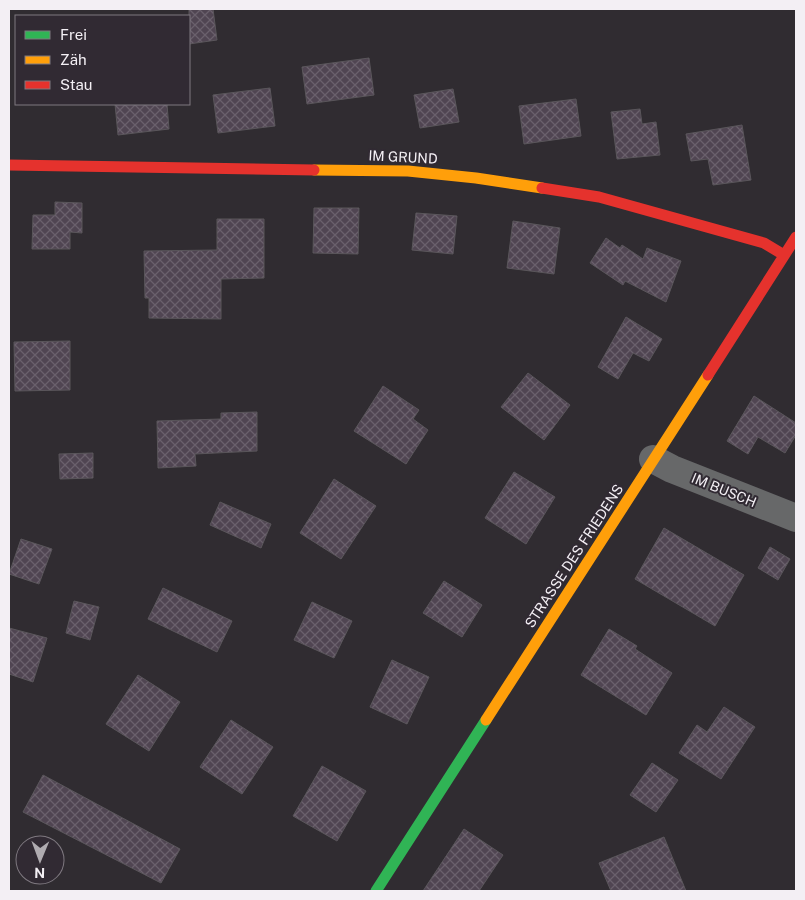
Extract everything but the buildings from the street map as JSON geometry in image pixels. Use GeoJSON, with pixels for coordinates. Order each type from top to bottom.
{"type":"FeatureCollection","features":[{"type":"Feature","properties":{"kind":"street","name":"IM GRUND"},"geometry":{"type":"LineString","coordinates":[[9,165],[408,171],[476,178],[599,197],[764,244],[784,255]]}},
{"type":"Feature","properties":{"kind":"street","name":"STRASSE DES FRIEDENS"},"geometry":{"type":"LineString","coordinates":[[376,891],[796,236]]}},
{"type":"Feature","properties":{"kind":"street","name":"IM BUSCH"},"geometry":{"type":"LineString","coordinates":[[653,459],[672,469],[796,518]]}},
{"type":"Feature","properties":{"kind":"traffic: fast"},"geometry":{"type":"LineString","coordinates":[[376,891],[486,720]]}},
{"type":"Feature","properties":{"kind":"traffic: slow"},"geometry":{"type":"LineString","coordinates":[[314,170],[408,171],[476,178],[542,188]]}},
{"type":"Feature","properties":{"kind":"traffic: slow"},"geometry":{"type":"LineString","coordinates":[[486,720],[708,375]]}},
{"type":"Feature","properties":{"kind":"traffic: jam"},"geometry":{"type":"LineString","coordinates":[[9,165],[314,170]]}},
{"type":"Feature","properties":{"kind":"traffic: jam"},"geometry":{"type":"LineString","coordinates":[[542,188],[599,197],[764,243],[784,255]]}},
{"type":"Feature","properties":{"kind":"traffic: jam"},"geometry":{"type":"LineString","coordinates":[[708,375],[796,237]]}}]}
